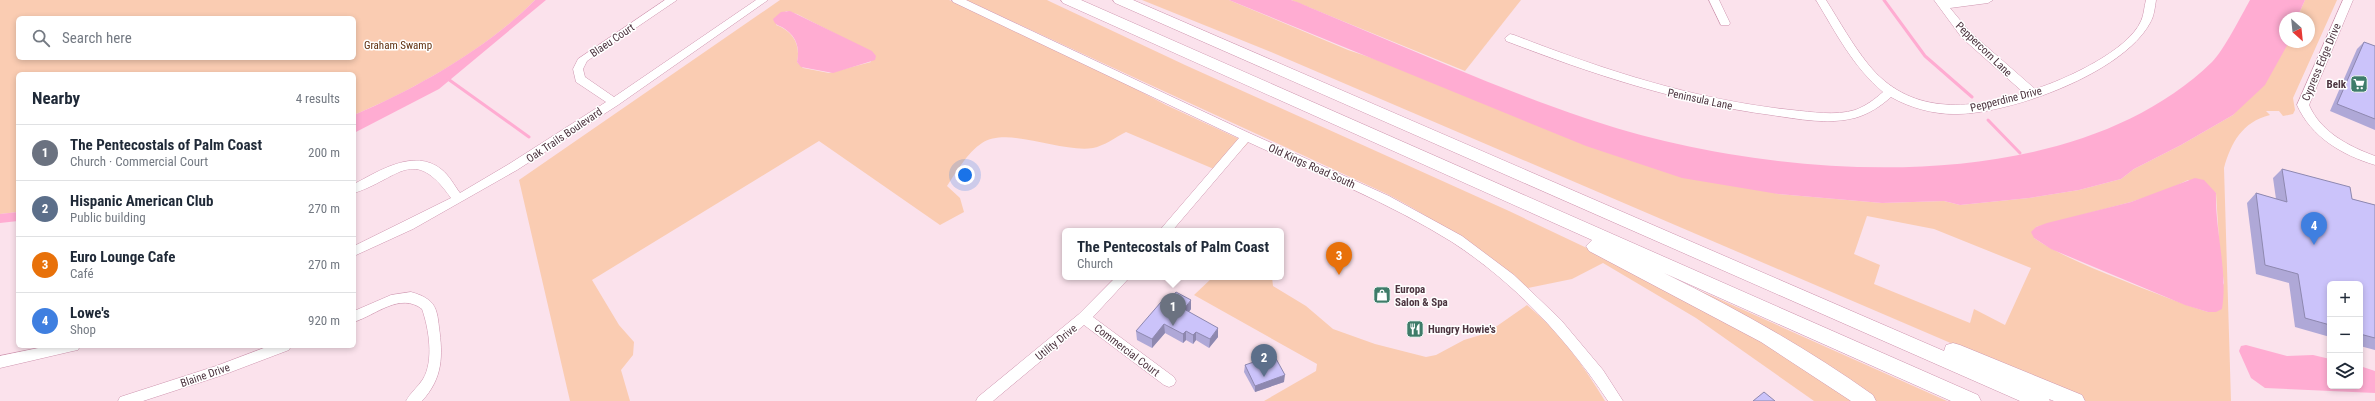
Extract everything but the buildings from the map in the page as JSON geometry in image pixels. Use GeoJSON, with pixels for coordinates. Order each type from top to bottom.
{"type":"FeatureCollection","features":[{"type":"Feature","properties":{"kind":"highway"},"geometry":{"type":"LineString","coordinates":[[1068,0],[1971,401]]}},
{"type":"Feature","properties":{"kind":"highway"},"geometry":{"type":"LineString","coordinates":[[1120,0],[2040,401]]}},
{"type":"Feature","properties":{"kind":"highway"},"geometry":{"type":"LineString","coordinates":[[1481,184],[1536,217],[1766,334],[1818,367],[1866,401]]}},
{"type":"Feature","properties":{"kind":"highway"},"geometry":{"type":"LineString","coordinates":[[1561,193],[1602,201],[1813,293],[2074,401]]}},
{"type":"Feature","properties":{"kind":"street","name":"Blaeu Court"},"geometry":{"type":"LineString","coordinates":[[613,102],[580,79],[578,71],[580,62],[592,52],[672,0]]}},
{"type":"Feature","properties":{"kind":"street","name":"Oak Trails Boulevard"},"geometry":{"type":"LineString","coordinates":[[356,250],[458,199],[517,165],[763,0]]}},
{"type":"Feature","properties":{"kind":"street","name":"Old Kings Road South"},"geometry":{"type":"LineString","coordinates":[[957,0],[1399,206],[1432,224],[1468,248],[1515,285],[1562,328],[1616,401]]}},
{"type":"Feature","properties":{"kind":"street"},"geometry":{"type":"LineString","coordinates":[[1714,0],[1725,24]]}},
{"type":"Feature","properties":{"kind":"street","name":"Pepperdine Drive"},"geometry":{"type":"LineString","coordinates":[[1821,0],[1868,72],[1891,91],[1923,105],[1959,110],[1994,104],[2033,94],[2093,68],[2128,45],[2146,25],[2150,15],[2151,0]]}},
{"type":"Feature","properties":{"kind":"street"},"geometry":{"type":"LineString","coordinates":[[1941,3],[1988,0]]}},
{"type":"Feature","properties":{"kind":"street","name":"Cypress Edge Drive"},"geometry":{"type":"LineString","coordinates":[[2348,0],[2303,105],[2309,117],[2330,138],[2375,161]]}},
{"type":"Feature","properties":{"kind":"street","name":"Peppercorn Lane"},"geometry":{"type":"LineString","coordinates":[[1941,3],[1966,35],[2033,94]]}},
{"type":"Feature","properties":{"kind":"street","name":"Peninsula Lane"},"geometry":{"type":"LineString","coordinates":[[1510,38],[1626,81],[1684,96],[1748,109],[1814,116],[1843,116],[1868,109],[1891,91]]}},
{"type":"Feature","properties":{"kind":"street"},"geometry":{"type":"LineString","coordinates":[[1168,228],[1247,136]]}},
{"type":"Feature","properties":{"kind":"street"},"geometry":{"type":"LineString","coordinates":[[356,188],[399,168],[422,165],[437,172],[458,199]]}},
{"type":"Feature","properties":{"kind":"street","name":"Utility Drive"},"geometry":{"type":"LineString","coordinates":[[983,401],[1084,318],[1121,280]]}},
{"type":"Feature","properties":{"kind":"street"},"geometry":{"type":"LineString","coordinates":[[356,316],[401,298],[418,300],[427,306],[436,345],[436,363],[430,380],[413,401]]}},
{"type":"Feature","properties":{"kind":"street","name":"Commercial Court"},"geometry":{"type":"LineString","coordinates":[[1084,318],[1169,381]]}},
{"type":"Feature","properties":{"kind":"street"},"geometry":{"type":"LineString","coordinates":[[0,362],[64,348]]}},
{"type":"Feature","properties":{"kind":"street","name":"Blaine Drive"},"geometry":{"type":"LineString","coordinates":[[125,401],[212,373],[279,348]]}},
{"type":"Feature","properties":{"kind":"green space","name":"Graham Swamp"},"geometry":{"type":"Polygon","coordinates":[[[0,0],[535,0],[496,35],[450,66],[402,93],[356,114],[356,72],[16,72],[16,212],[0,214],[0,0]]]}},
{"type":"Feature","properties":{"kind":"green space"},"geometry":{"type":"Polygon","coordinates":[[[780,0],[949,0],[1100,70],[1166,105],[1248,143],[1221,172],[1126,132],[1097,147],[1080,149],[1020,138],[1006,137],[993,139],[982,143],[972,152],[947,186],[960,198],[964,212],[940,225],[819,141],[592,280],[619,325],[634,342],[633,355],[621,370],[630,401],[570,401],[519,180],[780,0]],[[786,11],[776,25],[787,31],[794,39],[798,50],[797,62],[803,68],[829,73],[871,62],[865,49],[797,14],[786,11]]]}},
{"type":"Feature","properties":{"kind":"green space"},"geometry":{"type":"Polygon","coordinates":[[[966,0],[1047,0],[1185,65],[1509,211],[1629,268],[1718,313],[1857,401],[1814,401],[1696,318],[1603,263],[1572,279],[1528,288],[1495,262],[1460,238],[1387,194],[966,0]]]}},
{"type":"Feature","properties":{"kind":"green space"},"geometry":{"type":"Polygon","coordinates":[[[1142,0],[1229,0],[1348,50],[1778,194],[1882,203],[1944,201],[1960,205],[2029,198],[2079,190],[2121,179],[2134,169],[2181,145],[2233,115],[2284,48],[2315,48],[2315,12],[2300,12],[2305,0],[2337,0],[2293,98],[2295,110],[2293,114],[2283,116],[2279,111],[2266,111],[2270,115],[2260,118],[2252,123],[2239,135],[2230,150],[2224,168],[2231,401],[2086,401],[1271,52],[1142,0]],[[2188,180],[2167,190],[2131,202],[2036,227],[2034,238],[2066,256],[2088,266],[2165,297],[2208,312],[2224,283],[2220,256],[2216,193],[2188,180]],[[1867,216],[1854,254],[1880,265],[1874,284],[1970,323],[1974,309],[2005,325],[2031,268],[1934,229],[1867,216]]]}},
{"type":"Feature","properties":{"kind":"green space"},"geometry":{"type":"Polygon","coordinates":[[[1291,0],[1521,0],[1465,71],[1291,0]]]}},
{"type":"Feature","properties":{"kind":"green space"},"geometry":{"type":"Polygon","coordinates":[[[1210,280],[1272,280],[1273,286],[1306,306],[1333,329],[1375,344],[1426,357],[1436,355],[1464,340],[1487,333],[1527,305],[1550,326],[1570,350],[1605,401],[1264,401],[1316,371],[1317,364],[1194,295],[1210,280]]]}},
{"type":"Feature","properties":{"kind":"green space"},"geometry":{"type":"Polygon","coordinates":[[[1689,286],[1710,295],[1947,401],[1871,401],[1689,286]]]}},
{"type":"Feature","properties":{"kind":"shaded area"},"geometry":{"type":"Polygon","coordinates":[[[535,0],[546,0],[439,89],[356,132],[356,114],[401,93],[450,66],[495,35],[535,0]]]}},
{"type":"Feature","properties":{"kind":"shaded area"},"geometry":{"type":"Polygon","coordinates":[[[1229,0],[1291,0],[1531,99],[1585,118],[1658,139],[1738,156],[1824,165],[1911,167],[1996,159],[2077,140],[2150,108],[2212,62],[2227,41],[2250,0],[2305,0],[2300,12],[2279,12],[2279,48],[2286,48],[2265,85],[2233,115],[2181,145],[2134,169],[2121,179],[2079,190],[2029,198],[1960,205],[1944,201],[1882,203],[1778,194],[1682,178],[1586,146],[1229,0]]]}},
{"type":"Feature","properties":{"kind":"shaded area"},"geometry":{"type":"Polygon","coordinates":[[[790,11],[872,51],[876,56],[875,60],[833,73],[801,67],[797,62],[798,48],[795,40],[789,32],[775,23],[773,19],[781,12],[790,11]]]}},
{"type":"Feature","properties":{"kind":"shaded area"},"geometry":{"type":"Polygon","coordinates":[[[2195,178],[2204,180],[2216,193],[2223,295],[2222,309],[2216,312],[2208,312],[2185,305],[2051,249],[2034,238],[2031,232],[2036,227],[2047,223],[2131,202],[2195,178]]]}},
{"type":"Feature","properties":{"kind":"shaded area"},"geometry":{"type":"Polygon","coordinates":[[[16,212],[16,221],[0,223],[0,214],[16,212]]]}},
{"type":"Feature","properties":{"kind":"shaded area"},"geometry":{"type":"Polygon","coordinates":[[[2246,345],[2287,356],[2313,355],[2327,358],[2327,389],[2363,389],[2363,367],[2375,371],[2375,393],[2265,388],[2251,378],[2239,351],[2241,346],[2246,345]]]}},
{"type":"Feature","properties":{"kind":"waterway"},"geometry":{"type":"LineString","coordinates":[[1884,0],[1925,56],[1972,97]]}},
{"type":"Feature","properties":{"kind":"waterway"},"geometry":{"type":"LineString","coordinates":[[448,79],[529,137]]}},
{"type":"Feature","properties":{"kind":"waterway"},"geometry":{"type":"LineString","coordinates":[[1988,120],[2020,153]]}},
{"type":"Feature","properties":{"kind":"place","name":"Belk"},"geometry":{"type":"Point","coordinates":[2359,84]}},
{"type":"Feature","properties":{"kind":"place","name":"Lowe's"},"geometry":{"type":"Point","coordinates":[2314,245]}},
{"type":"Feature","properties":{"kind":"place","name":"Euro Lounge Cafe"},"geometry":{"type":"Point","coordinates":[1339,275]}},
{"type":"Feature","properties":{"kind":"place","name":"Europa Salon & Spa"},"geometry":{"type":"Point","coordinates":[1382,295]}},
{"type":"Feature","properties":{"kind":"place","name":"The Pentecostals of Palm Coast"},"geometry":{"type":"Point","coordinates":[1173,326]}},
{"type":"Feature","properties":{"kind":"place","name":"Hungry Howie's"},"geometry":{"type":"Point","coordinates":[1415,329]}},
{"type":"Feature","properties":{"kind":"place","name":"Hispanic American Club"},"geometry":{"type":"Point","coordinates":[1264,377]}}]}
